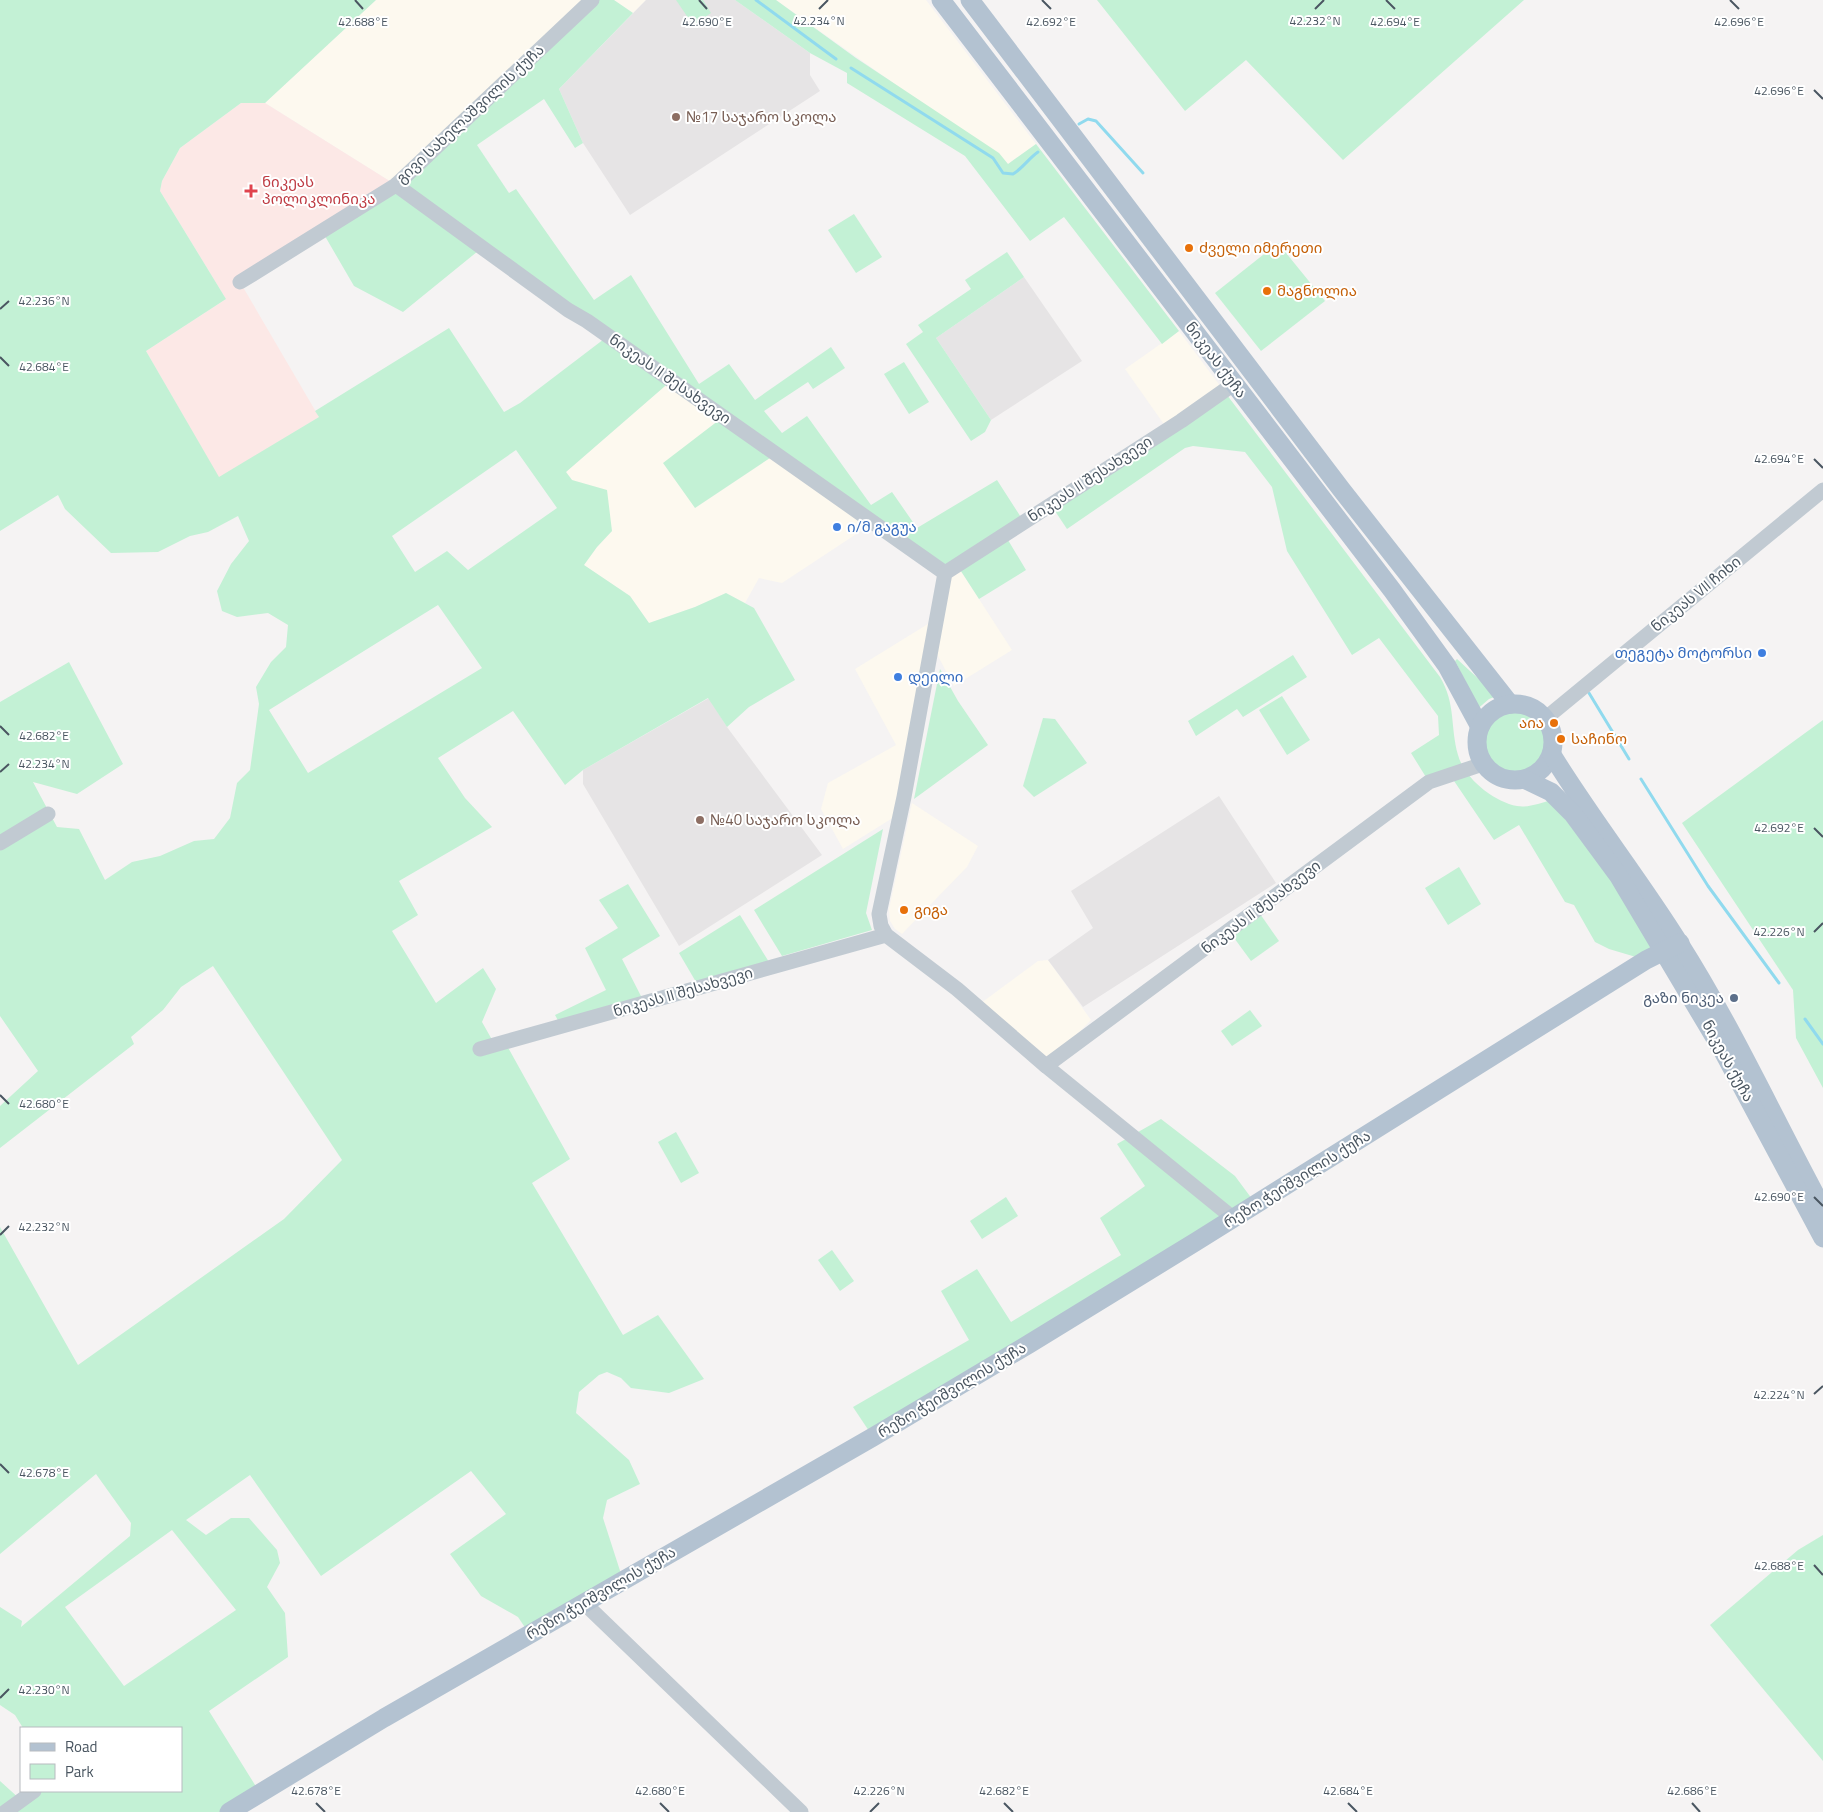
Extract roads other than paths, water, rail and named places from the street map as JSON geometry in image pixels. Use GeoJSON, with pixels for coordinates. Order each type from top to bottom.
{"type":"FeatureCollection","features":[{"type":"Feature","properties":{"kind":"main road","name":"ნიკეას ქუჩა"},"geometry":{"type":"LineString","coordinates":[[941,0],[1392,590],[1447,666],[1480,727]]}},
{"type":"Feature","properties":{"kind":"main road","name":"ნიკეას ქუჩა"},"geometry":{"type":"LineString","coordinates":[[970,0],[1347,497],[1510,704]]}},
{"type":"Feature","properties":{"kind":"main road"},"geometry":{"type":"LineString","coordinates":[[1483,764],[1478,753],[1477,741],[1480,727],[1486,716],[1497,708],[1510,704],[1523,704],[1536,709],[1546,718],[1552,730],[1554,743],[1552,755],[1542,770],[1526,780]]}},
{"type":"Feature","properties":{"kind":"main road","name":"ნიკეას ქუჩა"},"geometry":{"type":"LineString","coordinates":[[1552,755],[1672,947],[1738,1048],[1823,1210]]}},
{"type":"Feature","properties":{"kind":"main road","name":"ნიკეას ქუჩა"},"geometry":{"type":"LineString","coordinates":[[1483,764],[1502,779],[1526,780],[1551,792],[1573,814],[1672,947],[1724,1053],[1823,1238]]}},
{"type":"Feature","properties":{"kind":"main road","name":"რეზო ჭეიშვილის ქუჩა"},"geometry":{"type":"LineString","coordinates":[[228,1812],[384,1718],[873,1437],[1234,1218],[1672,947]]}},
{"type":"Feature","properties":{"kind":"street","name":"გივი სახელაშვილის ქუჩა"},"geometry":{"type":"LineString","coordinates":[[240,282],[396,185],[592,0]]}},
{"type":"Feature","properties":{"kind":"street","name":"ნიკეას II შესახვევი"},"geometry":{"type":"LineString","coordinates":[[396,185],[568,310],[587,321],[945,573],[1181,421],[1234,383]]}},
{"type":"Feature","properties":{"kind":"street","name":"ნიკეას VII ჩიხი"},"geometry":{"type":"LineString","coordinates":[[1546,718],[1823,490]]}},
{"type":"Feature","properties":{"kind":"street"},"geometry":{"type":"LineString","coordinates":[[945,573],[904,797],[879,914],[881,926],[886,935],[957,989],[1046,1066],[1234,1218]]}},
{"type":"Feature","properties":{"kind":"street","name":"ნიკეას II შესახვევი"},"geometry":{"type":"LineString","coordinates":[[1046,1066],[1429,782],[1483,764]]}},
{"type":"Feature","properties":{"kind":"street"},"geometry":{"type":"LineString","coordinates":[[0,843],[48,814]]}},
{"type":"Feature","properties":{"kind":"street","name":"ნიკეას II შესახვევი"},"geometry":{"type":"LineString","coordinates":[[480,1049],[886,935]]}},
{"type":"Feature","properties":{"kind":"street"},"geometry":{"type":"LineString","coordinates":[[584,1603],[801,1812]]}},
{"type":"Feature","properties":{"kind":"street"},"geometry":{"type":"LineString","coordinates":[[4,1812],[33,1792]]}},
{"type":"Feature","properties":{"kind":"waterway"},"geometry":{"type":"LineString","coordinates":[[756,0],[836,59]]}},
{"type":"Feature","properties":{"kind":"waterway"},"geometry":{"type":"LineString","coordinates":[[851,68],[993,158],[1003,173],[1013,174],[1038,152]]}},
{"type":"Feature","properties":{"kind":"waterway"},"geometry":{"type":"LineString","coordinates":[[1079,124],[1088,119],[1096,121],[1143,173]]}},
{"type":"Feature","properties":{"kind":"waterway"},"geometry":{"type":"LineString","coordinates":[[1589,693],[1629,759]]}},
{"type":"Feature","properties":{"kind":"waterway"},"geometry":{"type":"LineString","coordinates":[[1641,779],[1708,886],[1779,983]]}},
{"type":"Feature","properties":{"kind":"waterway"},"geometry":{"type":"LineString","coordinates":[[1805,1019],[1823,1044]]}},
{"type":"Feature","properties":{"kind":"place","name":"№17 საჯარო სკოლა"},"geometry":{"type":"Point","coordinates":[676,117]}},
{"type":"Feature","properties":{"kind":"place","name":"ნიკეას პოლიკლინიკა"},"geometry":{"type":"Point","coordinates":[251,191]}},
{"type":"Feature","properties":{"kind":"place","name":"ძველი იმერეთი"},"geometry":{"type":"Point","coordinates":[1189,248]}},
{"type":"Feature","properties":{"kind":"place","name":"მაგნოლია"},"geometry":{"type":"Point","coordinates":[1267,291]}},
{"type":"Feature","properties":{"kind":"place","name":"ი/მ გაგუა"},"geometry":{"type":"Point","coordinates":[837,527]}},
{"type":"Feature","properties":{"kind":"place","name":"თეგეტა მოტორსი"},"geometry":{"type":"Point","coordinates":[1762,653]}},
{"type":"Feature","properties":{"kind":"place","name":"დეილი"},"geometry":{"type":"Point","coordinates":[898,677]}},
{"type":"Feature","properties":{"kind":"place","name":"აია"},"geometry":{"type":"Point","coordinates":[1554,723]}},
{"type":"Feature","properties":{"kind":"place","name":"საჩინო"},"geometry":{"type":"Point","coordinates":[1561,739]}},
{"type":"Feature","properties":{"kind":"place","name":"№40 საჯარო სკოლა"},"geometry":{"type":"Point","coordinates":[700,820]}},
{"type":"Feature","properties":{"kind":"place","name":"გიგა"},"geometry":{"type":"Point","coordinates":[904,910]}},
{"type":"Feature","properties":{"kind":"place","name":"გაზი ნიკეა"},"geometry":{"type":"Point","coordinates":[1734,998]}}]}
